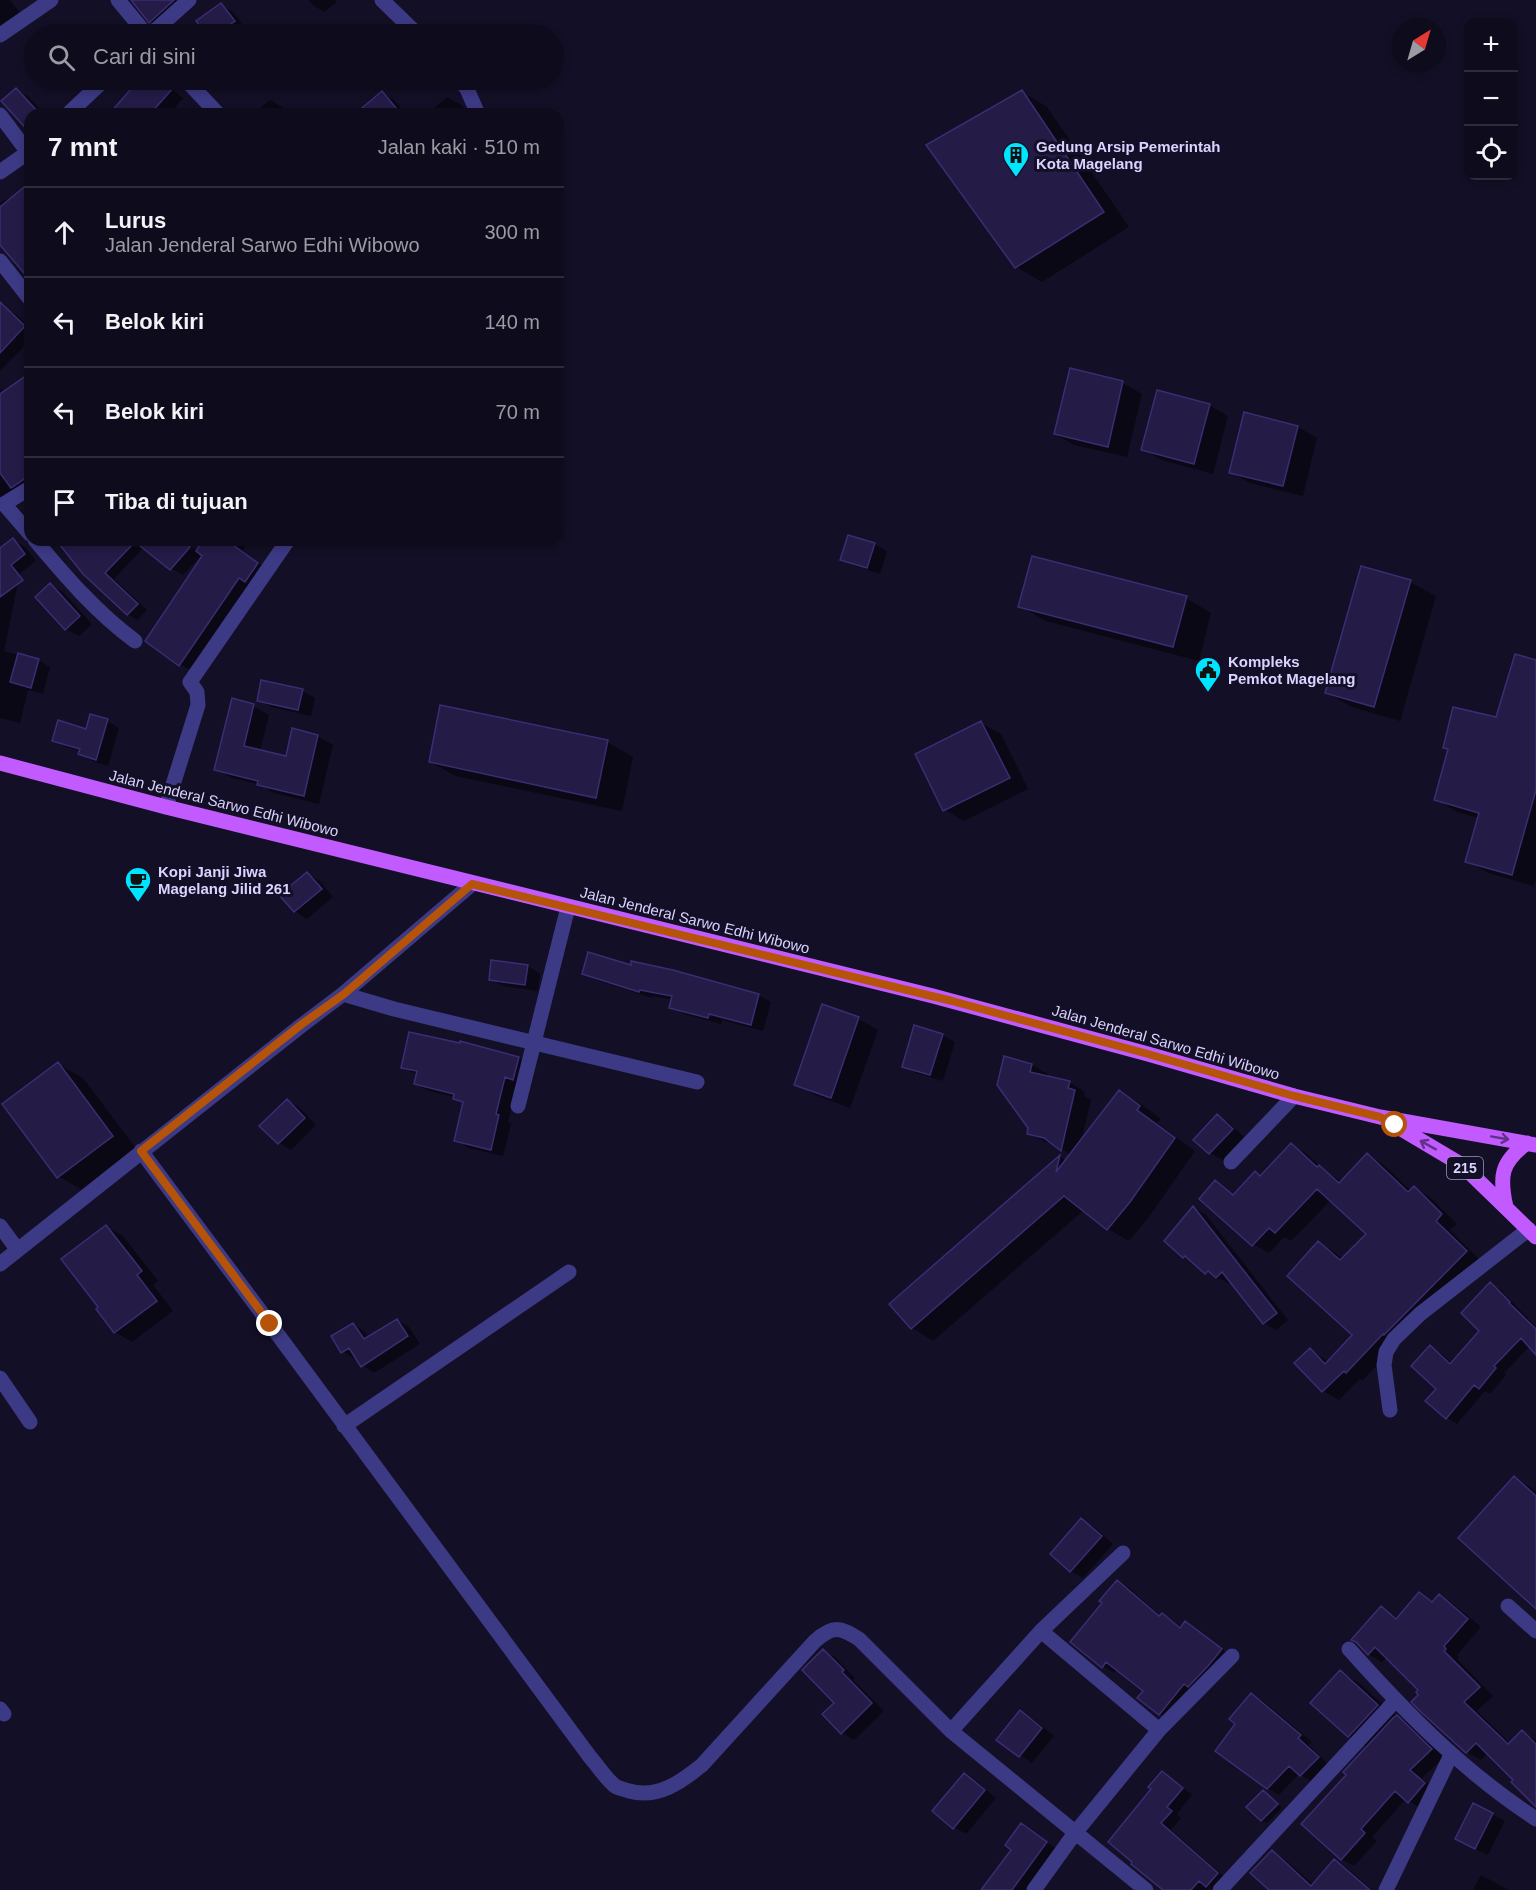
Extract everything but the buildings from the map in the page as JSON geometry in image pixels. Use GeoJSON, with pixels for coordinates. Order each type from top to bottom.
{"type":"FeatureCollection","features":[{"type":"Feature","properties":{"kind":"main road","name":"Jalan Jenderal Sarwo Edhi Wibowo"},"geometry":{"type":"LineString","coordinates":[[0,763],[472,884],[952,1001],[1294,1096],[1380,1117],[1531,1144]]}},
{"type":"Feature","properties":{"kind":"main road","name":"Jalan Jenderal Sarwo Edhi Wibowo"},"geometry":{"type":"LineString","coordinates":[[1380,1117],[1462,1165],[1532,1233]]}},
{"type":"Feature","properties":{"kind":"main road","name":"215"},"geometry":{"type":"LineString","coordinates":[[1506,1207],[1502,1183],[1504,1167],[1511,1156],[1531,1144]]}},
{"type":"Feature","properties":{"kind":"street"},"geometry":{"type":"LineString","coordinates":[[0,34],[51,0]]}},
{"type":"Feature","properties":{"kind":"street"},"geometry":{"type":"LineString","coordinates":[[118,0],[138,24]]}},
{"type":"Feature","properties":{"kind":"street"},"geometry":{"type":"LineString","coordinates":[[163,24],[189,0]]}},
{"type":"Feature","properties":{"kind":"street"},"geometry":{"type":"LineString","coordinates":[[382,0],[407,24]]}},
{"type":"Feature","properties":{"kind":"street"},"geometry":{"type":"LineString","coordinates":[[74,108],[93,90]]}},
{"type":"Feature","properties":{"kind":"street"},"geometry":{"type":"LineString","coordinates":[[195,90],[212,108]]}},
{"type":"Feature","properties":{"kind":"street"},"geometry":{"type":"LineString","coordinates":[[467,90],[475,108]]}},
{"type":"Feature","properties":{"kind":"street"},"geometry":{"type":"LineString","coordinates":[[0,115],[24,146]]}},
{"type":"Feature","properties":{"kind":"street"},"geometry":{"type":"LineString","coordinates":[[0,172],[24,156]]}},
{"type":"Feature","properties":{"kind":"street"},"geometry":{"type":"LineString","coordinates":[[0,261],[24,291]]}},
{"type":"Feature","properties":{"kind":"street"},"geometry":{"type":"LineString","coordinates":[[24,491],[1,502],[24,527]]}},
{"type":"Feature","properties":{"kind":"street"},"geometry":{"type":"LineString","coordinates":[[40,546],[82,595],[113,625],[135,641]]}},
{"type":"Feature","properties":{"kind":"street"},"geometry":{"type":"LineString","coordinates":[[166,807],[198,705],[197,692],[190,682],[284,546]]}},
{"type":"Feature","properties":{"kind":"street"},"geometry":{"type":"LineString","coordinates":[[0,1264],[302,1024],[344,994],[472,884]]}},
{"type":"Feature","properties":{"kind":"street"},"geometry":{"type":"LineString","coordinates":[[518,1106],[568,907]]}},
{"type":"Feature","properties":{"kind":"street"},"geometry":{"type":"LineString","coordinates":[[344,994],[533,1044],[697,1082]]}},
{"type":"Feature","properties":{"kind":"street"},"geometry":{"type":"LineString","coordinates":[[1231,1162],[1294,1096]]}},
{"type":"Feature","properties":{"kind":"street"},"geometry":{"type":"LineString","coordinates":[[141,1151],[590,1757],[616,1787],[637,1793],[651,1792],[668,1789],[683,1780],[702,1765],[815,1641],[824,1633],[835,1629],[849,1632],[859,1639],[951,1731],[1146,1890]]}},
{"type":"Feature","properties":{"kind":"street"},"geometry":{"type":"LineString","coordinates":[[0,1226],[18,1250]]}},
{"type":"Feature","properties":{"kind":"street"},"geometry":{"type":"LineString","coordinates":[[1390,1410],[1384,1365],[1386,1352],[1394,1339],[1420,1314],[1532,1233]]}},
{"type":"Feature","properties":{"kind":"street"},"geometry":{"type":"LineString","coordinates":[[344,1426],[569,1272]]}},
{"type":"Feature","properties":{"kind":"street"},"geometry":{"type":"LineString","coordinates":[[0,1378],[30,1422]]}},
{"type":"Feature","properties":{"kind":"street"},"geometry":{"type":"LineString","coordinates":[[951,1731],[1041,1631],[1123,1553]]}},
{"type":"Feature","properties":{"kind":"street"},"geometry":{"type":"LineString","coordinates":[[1508,1606],[1536,1631]]}},
{"type":"Feature","properties":{"kind":"street"},"geometry":{"type":"LineString","coordinates":[[1041,1631],[1159,1730]]}},
{"type":"Feature","properties":{"kind":"street"},"geometry":{"type":"LineString","coordinates":[[1349,1649],[1395,1701],[1451,1755],[1536,1819]]}},
{"type":"Feature","properties":{"kind":"street"},"geometry":{"type":"LineString","coordinates":[[1034,1890],[1075,1833],[1159,1730],[1232,1656]]}},
{"type":"Feature","properties":{"kind":"street"},"geometry":{"type":"LineString","coordinates":[[1221,1890],[1395,1701]]}},
{"type":"Feature","properties":{"kind":"street"},"geometry":{"type":"LineString","coordinates":[[1386,1890],[1451,1755]]}},
{"type":"Feature","properties":{"kind":"place","name":"Gedung Arsip Pemerintah Kota Magelang"},"geometry":{"type":"Point","coordinates":[1016,178]}},
{"type":"Feature","properties":{"kind":"place","name":"Kompleks Pemkot Magelang"},"geometry":{"type":"Point","coordinates":[1208,693]}},
{"type":"Feature","properties":{"kind":"place","name":"Kopi Janji Jiwa Magelang Jilid 261"},"geometry":{"type":"Point","coordinates":[138,903]}},
{"type":"Feature","properties":{"kind":"route"},"geometry":{"type":"LineString","coordinates":[[270,1324],[141,1151],[302,1024],[344,994],[472,884],[952,1001],[1294,1096],[1380,1117],[1395,1125]]}}]}
